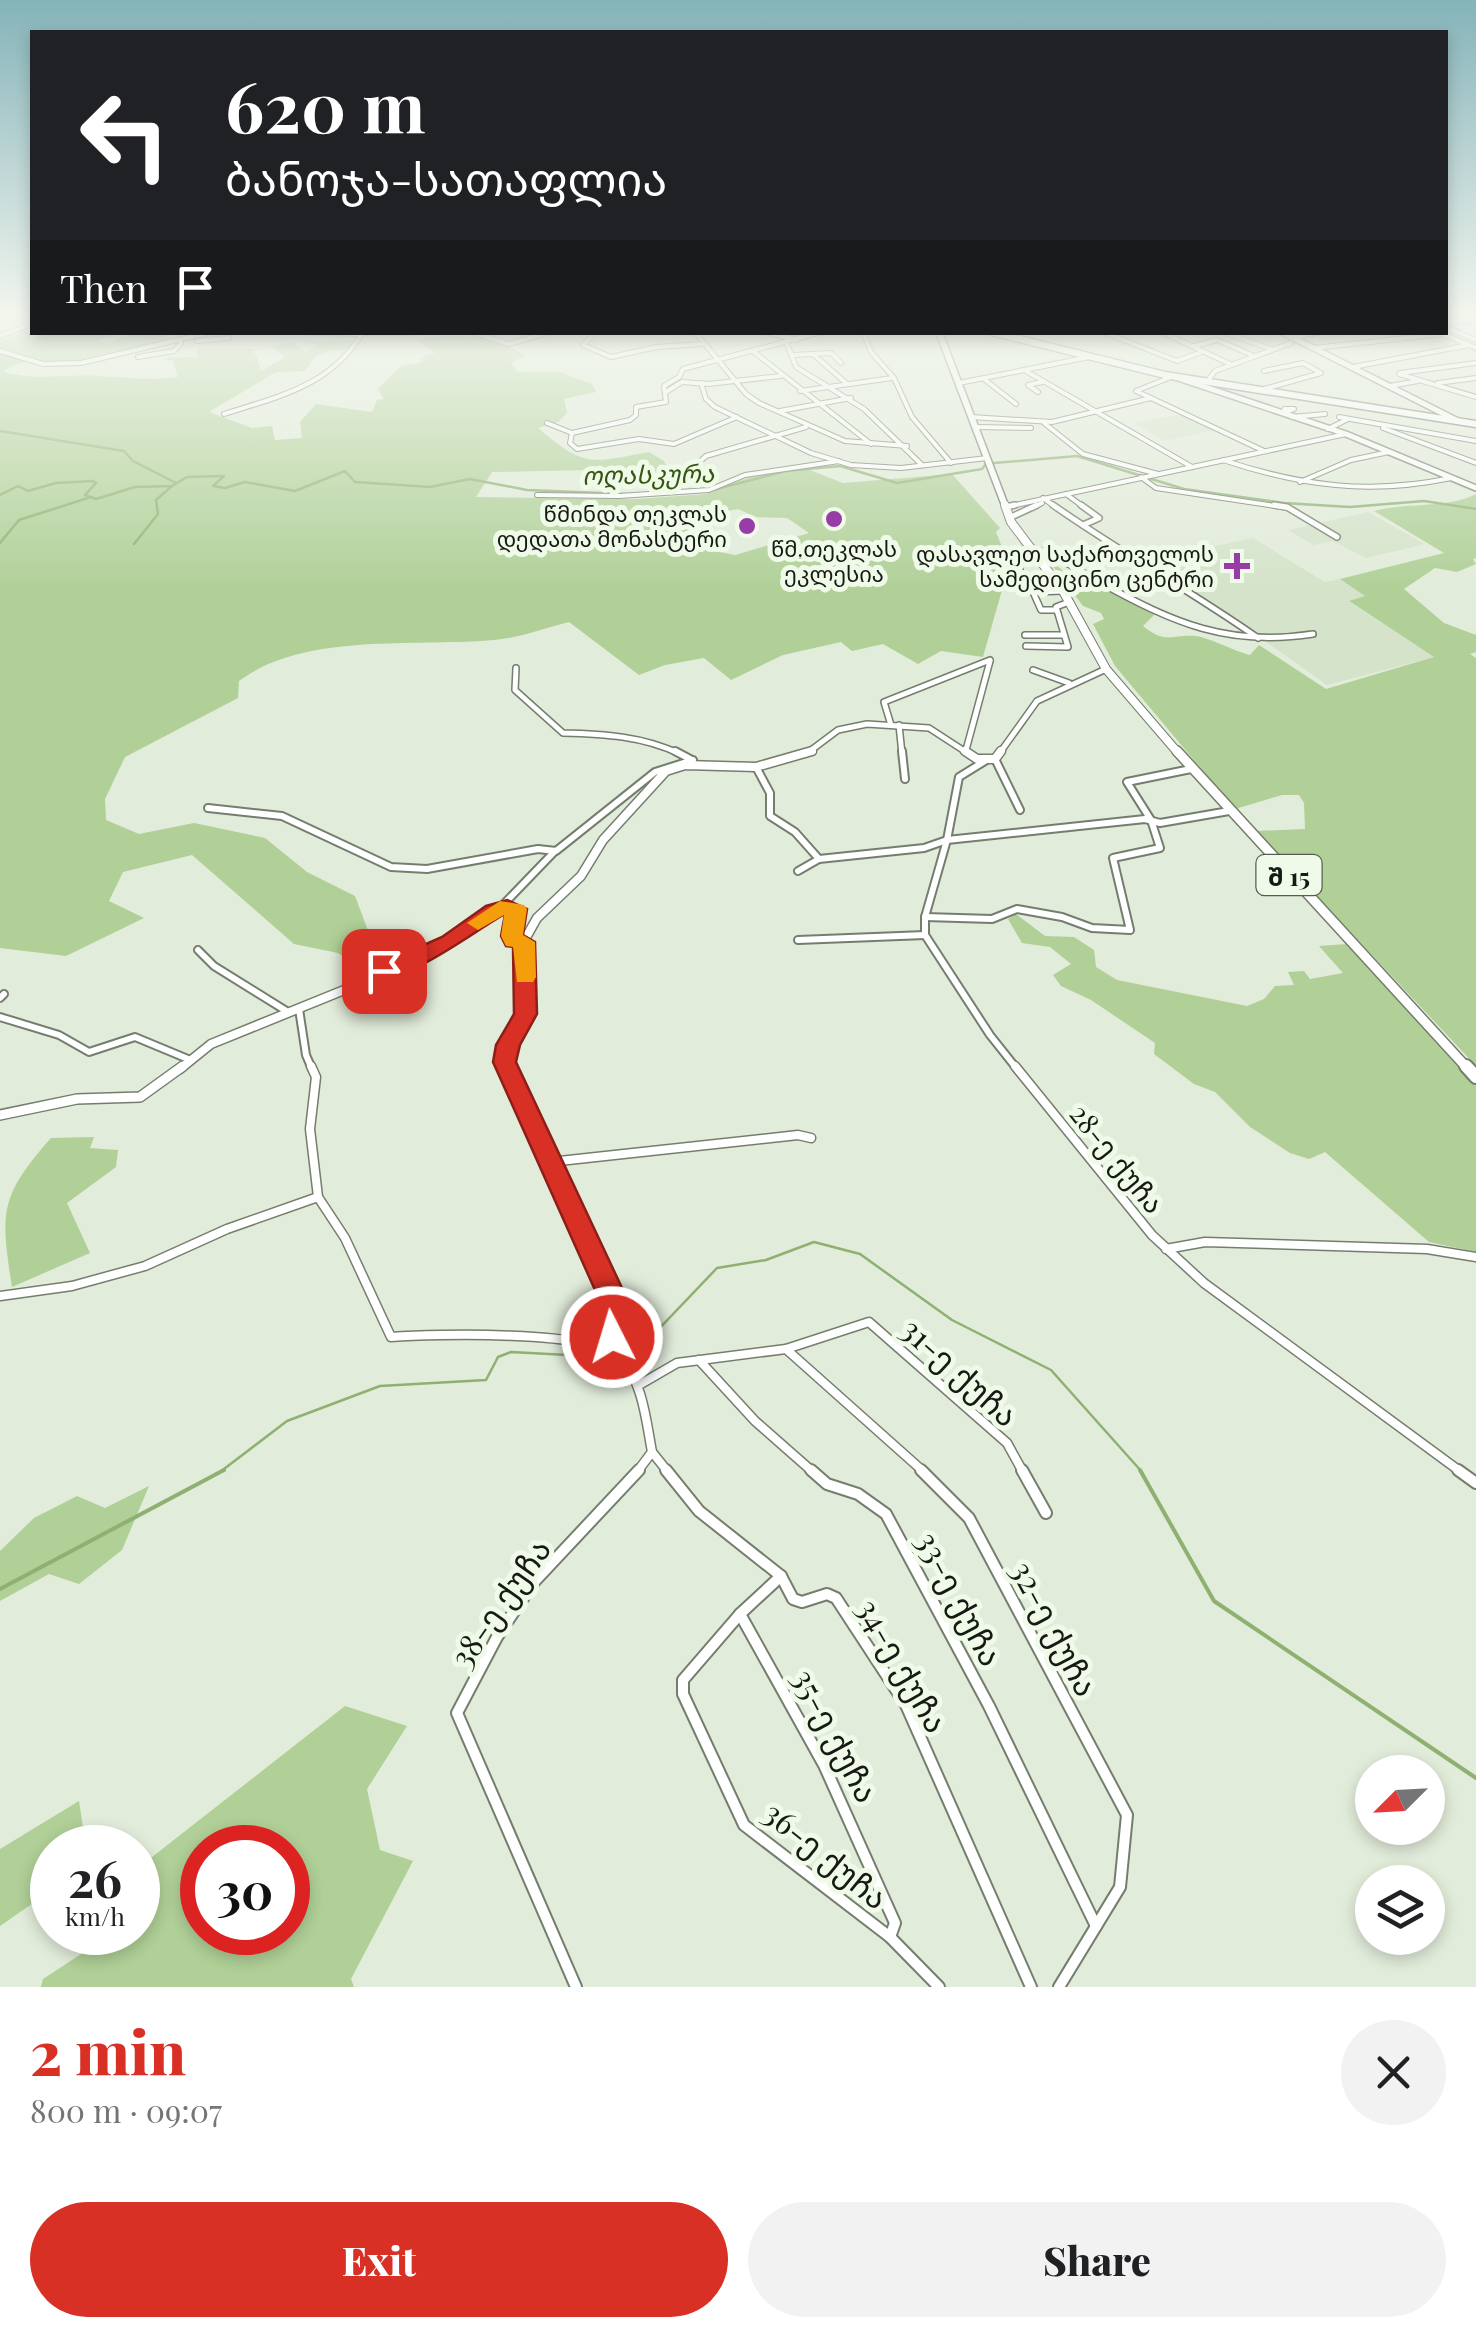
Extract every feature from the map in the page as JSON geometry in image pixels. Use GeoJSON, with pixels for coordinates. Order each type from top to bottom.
{"type":"FeatureCollection","features":[{"type":"Feature","properties":{"kind":"main road"},"geometry":{"type":"LineString","coordinates":[[968,407],[1009,515]]}},
{"type":"Feature","properties":{"kind":"main road"},"geometry":{"type":"LineString","coordinates":[[1268,407],[1476,488]]}},
{"type":"Feature","properties":{"kind":"main road"},"geometry":{"type":"LineString","coordinates":[[1371,407],[1476,424]]}},
{"type":"Feature","properties":{"kind":"main road"},"geometry":{"type":"LineString","coordinates":[[1398,411],[1410,407]]}},
{"type":"Feature","properties":{"kind":"main road"},"geometry":{"type":"LineString","coordinates":[[1418,407],[1438,418]]}},
{"type":"Feature","properties":{"kind":"main road"},"geometry":{"type":"LineString","coordinates":[[1430,407],[1458,421]]}},
{"type":"Feature","properties":{"kind":"main road","name":"შ 15"},"geometry":{"type":"LineString","coordinates":[[1009,515],[1064,591],[1106,668],[1229,811],[1476,1077]]}},
{"type":"Feature","properties":{"kind":"street"},"geometry":{"type":"LineString","coordinates":[[224,414],[247,407]]}},
{"type":"Feature","properties":{"kind":"street"},"geometry":{"type":"LineString","coordinates":[[548,423],[572,433],[630,420],[638,407]]}},
{"type":"Feature","properties":{"kind":"street"},"geometry":{"type":"LineString","coordinates":[[717,407],[804,450],[870,468],[989,462]]}},
{"type":"Feature","properties":{"kind":"street"},"geometry":{"type":"LineString","coordinates":[[767,407],[845,440],[906,446]]}},
{"type":"Feature","properties":{"kind":"street"},"geometry":{"type":"LineString","coordinates":[[778,412],[804,407]]}},
{"type":"Feature","properties":{"kind":"street"},"geometry":{"type":"LineString","coordinates":[[827,407],[871,444]]}},
{"type":"Feature","properties":{"kind":"street"},"geometry":{"type":"LineString","coordinates":[[863,407],[886,424],[922,466]]}},
{"type":"Feature","properties":{"kind":"street"},"geometry":{"type":"LineString","coordinates":[[906,407],[928,442],[951,463]]}},
{"type":"Feature","properties":{"kind":"street"},"geometry":{"type":"LineString","coordinates":[[1085,407],[1192,466]]}},
{"type":"Feature","properties":{"kind":"street"},"geometry":{"type":"LineString","coordinates":[[1043,422],[1119,407]]}},
{"type":"Feature","properties":{"kind":"street"},"geometry":{"type":"LineString","coordinates":[[1169,407],[1264,452]]}},
{"type":"Feature","properties":{"kind":"street"},"geometry":{"type":"LineString","coordinates":[[1288,414],[1324,414]]}},
{"type":"Feature","properties":{"kind":"street"},"geometry":{"type":"LineString","coordinates":[[1339,416],[1476,441]]}},
{"type":"Feature","properties":{"kind":"street"},"geometry":{"type":"LineString","coordinates":[[572,433],[570,443],[577,448],[639,439],[674,444],[738,417]]}},
{"type":"Feature","properties":{"kind":"street"},"geometry":{"type":"LineString","coordinates":[[972,417],[1032,418],[1043,422],[1075,450],[1155,474]]}},
{"type":"Feature","properties":{"kind":"street"},"geometry":{"type":"LineString","coordinates":[[1328,428],[1348,419]]}},
{"type":"Feature","properties":{"kind":"street"},"geometry":{"type":"LineString","coordinates":[[1366,422],[1476,462]]}},
{"type":"Feature","properties":{"kind":"street"},"geometry":{"type":"LineString","coordinates":[[686,474],[706,456],[807,427]]}},
{"type":"Feature","properties":{"kind":"street"},"geometry":{"type":"LineString","coordinates":[[975,427],[1032,428]]}},
{"type":"Feature","properties":{"kind":"street"},"geometry":{"type":"LineString","coordinates":[[1009,515],[1022,506],[1068,493],[1346,434]]}},
{"type":"Feature","properties":{"kind":"street"},"geometry":{"type":"LineString","coordinates":[[1294,483],[1350,460],[1389,452]]}},
{"type":"Feature","properties":{"kind":"street"},"geometry":{"type":"LineString","coordinates":[[1223,460],[1294,483],[1351,492],[1390,490],[1452,478]]}},
{"type":"Feature","properties":{"kind":"street"},"geometry":{"type":"LineString","coordinates":[[537,496],[709,490],[745,475],[840,461]]}},
{"type":"Feature","properties":{"kind":"street"},"geometry":{"type":"LineString","coordinates":[[1142,477],[1156,488],[1287,508],[1337,537]]}},
{"type":"Feature","properties":{"kind":"street"},"geometry":{"type":"LineString","coordinates":[[1464,483],[1476,480]]}},
{"type":"Feature","properties":{"kind":"street"},"geometry":{"type":"LineString","coordinates":[[1068,493],[1099,518],[1082,526]]}},
{"type":"Feature","properties":{"kind":"street"},"geometry":{"type":"LineString","coordinates":[[1002,497],[1022,506]]}},
{"type":"Feature","properties":{"kind":"street"},"geometry":{"type":"LineString","coordinates":[[1045,500],[1115,548],[1183,584],[1263,642]]}},
{"type":"Feature","properties":{"kind":"street"},"geometry":{"type":"LineString","coordinates":[[1009,515],[1022,506]]}},
{"type":"Feature","properties":{"kind":"street"},"geometry":{"type":"LineString","coordinates":[[1031,548],[1195,630],[1263,642],[1312,634]]}},
{"type":"Feature","properties":{"kind":"street"},"geometry":{"type":"LineString","coordinates":[[1020,570],[1022,580],[1042,610],[1056,610]]}},
{"type":"Feature","properties":{"kind":"street"},"geometry":{"type":"LineString","coordinates":[[1033,592],[1064,591]]}},
{"type":"Feature","properties":{"kind":"street"},"geometry":{"type":"LineString","coordinates":[[1026,646],[1068,647],[1056,610],[1058,605],[1069,602]]}},
{"type":"Feature","properties":{"kind":"street"},"geometry":{"type":"LineString","coordinates":[[1025,635],[1064,636]]}},
{"type":"Feature","properties":{"kind":"street"},"geometry":{"type":"LineString","coordinates":[[905,780],[895,725],[882,705],[884,702],[990,660],[966,750]]}},
{"type":"Feature","properties":{"kind":"street"},"geometry":{"type":"LineString","coordinates":[[516,668],[514,684],[518,695],[559,730],[660,744],[696,762]]}},
{"type":"Feature","properties":{"kind":"street"},"geometry":{"type":"LineString","coordinates":[[798,940],[925,935],[925,917],[947,840],[959,776],[990,760],[1036,701],[1069,682],[1106,668]]}},
{"type":"Feature","properties":{"kind":"street"},"geometry":{"type":"LineString","coordinates":[[1033,670],[1069,682]]}},
{"type":"Feature","properties":{"kind":"street"},"geometry":{"type":"LineString","coordinates":[[0,1115],[77,1099],[140,1097],[164,1083],[188,1059],[226,1037],[449,942],[500,908],[556,851],[655,772],[696,762],[756,767],[802,756],[842,728],[895,725],[936,730],[990,760],[1020,810]]}},
{"type":"Feature","properties":{"kind":"street"},"geometry":{"type":"LineString","coordinates":[[608,1347],[612,1337],[609,1290],[504,1062],[508,1045],[526,1014],[524,942],[537,918],[581,876],[602,840],[638,805],[658,776],[696,762]]}},
{"type":"Feature","properties":{"kind":"street"},"geometry":{"type":"LineString","coordinates":[[756,767],[770,793],[770,816],[794,832],[819,859]]}},
{"type":"Feature","properties":{"kind":"street"},"geometry":{"type":"LineString","coordinates":[[925,917],[992,918],[1017,910],[1062,917],[1092,928],[1130,930],[1113,858],[1160,848],[1151,820],[1127,782],[1191,768]]}},
{"type":"Feature","properties":{"kind":"street"},"geometry":{"type":"LineString","coordinates":[[208,808],[282,816],[303,828],[325,832],[396,869],[459,864],[538,849],[556,851]]}},
{"type":"Feature","properties":{"kind":"street"},"geometry":{"type":"LineString","coordinates":[[798,871],[819,859],[924,848],[947,840],[1151,820],[1160,823],[1229,811]]}},
{"type":"Feature","properties":{"kind":"street"},"geometry":{"type":"LineString","coordinates":[[500,908],[516,909],[512,936],[514,941],[524,942]]}},
{"type":"Feature","properties":{"kind":"street","name":"28-ე ქუჩა"},"geometry":{"type":"LineString","coordinates":[[925,935],[990,1035],[1165,1249],[1204,1283],[1476,1483]]}},
{"type":"Feature","properties":{"kind":"street"},"geometry":{"type":"LineString","coordinates":[[198,950],[214,966],[288,1012]]}},
{"type":"Feature","properties":{"kind":"street"},"geometry":{"type":"LineString","coordinates":[[299,1009],[300,1029],[316,1076],[310,1128],[318,1197],[345,1238],[391,1337],[556,1339],[608,1347],[639,1385],[652,1452]]}},
{"type":"Feature","properties":{"kind":"street"},"geometry":{"type":"LineString","coordinates":[[0,1017],[59,1035],[90,1052],[135,1036],[188,1059]]}},
{"type":"Feature","properties":{"kind":"street"},"geometry":{"type":"LineString","coordinates":[[550,1162],[696,1144],[798,1135],[811,1138]]}},
{"type":"Feature","properties":{"kind":"street"},"geometry":{"type":"LineString","coordinates":[[0,1296],[72,1286],[145,1266],[227,1229],[318,1197]]}},
{"type":"Feature","properties":{"kind":"street"},"geometry":{"type":"LineString","coordinates":[[1165,1249],[1205,1242],[1427,1250],[1476,1257]]}},
{"type":"Feature","properties":{"kind":"street","name":"31-ე ქუჩა"},"geometry":{"type":"LineString","coordinates":[[639,1385],[677,1362],[786,1349],[869,1322],[1007,1443],[1046,1514]]}},
{"type":"Feature","properties":{"kind":"street","name":"32-ე ქუჩა"},"geometry":{"type":"LineString","coordinates":[[786,1349],[954,1499],[969,1518],[1128,1815],[1120,1887],[1059,1987]]}},
{"type":"Feature","properties":{"kind":"street","name":"33-ე ქუჩა"},"geometry":{"type":"LineString","coordinates":[[699,1360],[755,1421],[827,1484],[858,1494],[886,1514],[980,1689],[1097,1928]]}},
{"type":"Feature","properties":{"kind":"street","name":"34-ე ქუჩა"},"geometry":{"type":"LineString","coordinates":[[652,1452],[699,1511],[781,1576],[793,1599],[802,1602],[827,1594],[836,1598],[906,1705],[1031,1987]]}},
{"type":"Feature","properties":{"kind":"street","name":"38-ე ქუჩა"},"geometry":{"type":"LineString","coordinates":[[576,1987],[458,1712],[478,1668],[545,1569],[636,1477],[652,1452]]}},
{"type":"Feature","properties":{"kind":"street"},"geometry":{"type":"LineString","coordinates":[[740,1614],[781,1576]]}},
{"type":"Feature","properties":{"kind":"street","name":"36-ე ქუჩა"},"geometry":{"type":"LineString","coordinates":[[740,1614],[683,1680],[682,1694],[744,1824],[890,1937],[939,1987]]}},
{"type":"Feature","properties":{"kind":"street","name":"35-ე ქუჩა"},"geometry":{"type":"LineString","coordinates":[[740,1614],[798,1710],[854,1819],[895,1923],[890,1937]]}},
{"type":"Feature","properties":{"kind":"shaded area"},"geometry":{"type":"Polygon","coordinates":[[[1183,414],[1216,430],[1164,441],[1134,423],[1183,414]]]}},
{"type":"Feature","properties":{"kind":"shaded area"},"geometry":{"type":"Polygon","coordinates":[[[1368,512],[1425,544],[1366,558],[1333,541],[1313,545],[1288,530],[1368,512]]]}},
{"type":"Feature","properties":{"kind":"shaded area"},"geometry":{"type":"Polygon","coordinates":[[[1253,538],[1325,582],[1340,579],[1368,597],[1349,602],[1434,657],[1327,685],[1171,575],[1144,561],[1253,538]]]}},
{"type":"Feature","properties":{"kind":"green space"},"geometry":{"type":"Polygon","coordinates":[[[0,407],[218,407],[209,412],[252,428],[272,426],[275,440],[302,438],[300,422],[314,407],[372,412],[374,407],[566,407],[567,413],[558,422],[538,428],[567,450],[600,460],[649,452],[664,461],[670,473],[492,472],[476,497],[637,499],[706,494],[749,477],[805,468],[843,483],[952,474],[1000,528],[996,532],[1007,585],[1002,590],[983,657],[941,651],[918,664],[883,644],[852,651],[841,642],[783,655],[731,680],[704,658],[665,665],[639,675],[569,622],[494,640],[328,648],[265,665],[239,681],[238,698],[125,757],[105,799],[106,820],[139,834],[194,823],[265,838],[307,872],[355,896],[378,957],[367,972],[338,953],[294,944],[192,855],[123,872],[109,901],[144,918],[66,956],[0,948],[0,407]],[[738,509],[683,519],[708,535],[719,552],[735,555],[809,533],[787,518],[756,517],[738,509]]]}},
{"type":"Feature","properties":{"kind":"green space"},"geometry":{"type":"Polygon","coordinates":[[[1476,494],[1476,564],[1457,572],[1435,568],[1404,589],[1444,623],[1476,635],[1476,652],[1470,654],[1476,658],[1476,1066],[1256,831],[1305,829],[1304,803],[1299,795],[1282,795],[1235,809],[1115,666],[1093,624],[1104,619],[1101,613],[1083,606],[1045,556],[1084,588],[1100,586],[1155,614],[1143,626],[1158,635],[1196,636],[1250,655],[1259,645],[1326,689],[1434,657],[1349,601],[1365,596],[1340,579],[1444,553],[1374,511],[1453,502],[1476,494]]]}},
{"type":"Feature","properties":{"kind":"green space"},"geometry":{"type":"Polygon","coordinates":[[[1016,914],[1045,936],[1074,937],[1094,950],[1096,967],[1117,980],[1247,1006],[1264,999],[1275,986],[1294,985],[1288,972],[1304,971],[1310,979],[1343,973],[1319,946],[1348,944],[1476,1085],[1476,1252],[1429,1242],[1325,1152],[1309,1159],[1290,1153],[1250,1127],[1215,1092],[1194,1084],[1154,1054],[1155,1043],[1091,1000],[1061,986],[1053,975],[1071,964],[1050,947],[1022,943],[1008,919],[1016,914]]]}},
{"type":"Feature","properties":{"kind":"green space"},"geometry":{"type":"Polygon","coordinates":[[[94,1137],[90,1148],[118,1150],[116,1167],[67,1203],[90,1253],[12,1287],[6,1222],[13,1191],[51,1138],[94,1137]]]}},
{"type":"Feature","properties":{"kind":"green space"},"geometry":{"type":"Polygon","coordinates":[[[149,1486],[122,1550],[79,1584],[49,1574],[0,1601],[0,1551],[34,1518],[77,1496],[105,1508],[149,1486]]]}},
{"type":"Feature","properties":{"kind":"green space"},"geometry":{"type":"Polygon","coordinates":[[[345,1706],[407,1726],[367,1789],[380,1850],[413,1861],[351,1979],[354,1987],[41,1987],[43,1979],[80,1955],[160,1955],[160,1851],[180,1835],[180,1955],[310,1955],[310,1825],[193,1825],[345,1706]]]}},
{"type":"Feature","properties":{"kind":"green space"},"geometry":{"type":"Polygon","coordinates":[[[79,1801],[83,1825],[40,1825],[79,1801]]]}},
{"type":"Feature","properties":{"kind":"green space"},"geometry":{"type":"Polygon","coordinates":[[[30,1831],[30,1905],[0,1926],[0,1849],[30,1831]]]}},
{"type":"Feature","properties":{"kind":"waterway"},"geometry":{"type":"LineString","coordinates":[[0,431],[124,451],[133,461],[176,483]]}},
{"type":"Feature","properties":{"kind":"waterway","name":"ოღასკურა"},"geometry":{"type":"LineString","coordinates":[[994,463],[1077,456],[1184,489],[1284,503],[1350,507],[1424,501],[1476,509]]}},
{"type":"Feature","properties":{"kind":"waterway","name":"ოღასკურა"},"geometry":{"type":"LineString","coordinates":[[709,491],[786,471],[840,466],[897,483],[982,469],[986,464]]}},
{"type":"Feature","properties":{"kind":"waterway","name":"ოღასკურა"},"geometry":{"type":"LineString","coordinates":[[172,486],[187,477],[224,476],[213,486],[225,488],[245,482],[295,491],[345,471],[355,482],[430,487],[470,479],[527,490],[626,494]]}},
{"type":"Feature","properties":{"kind":"waterway","name":"ოღასკურა"},"geometry":{"type":"LineString","coordinates":[[0,495],[18,486],[28,491],[56,483],[93,481],[96,483],[85,495],[96,499],[135,487],[172,486]]}},
{"type":"Feature","properties":{"kind":"waterway"},"geometry":{"type":"LineString","coordinates":[[134,544],[158,514],[156,500],[172,486]]}},
{"type":"Feature","properties":{"kind":"waterway"},"geometry":{"type":"LineString","coordinates":[[0,543],[19,520],[88,498]]}},
{"type":"Feature","properties":{"kind":"waterway"},"geometry":{"type":"LineString","coordinates":[[220,1472],[287,1421],[380,1386],[486,1380],[498,1357],[511,1352],[587,1356],[613,1377],[717,1268],[766,1260],[814,1242],[860,1254],[952,1320],[1051,1370],[1142,1472]]}},
{"type":"Feature","properties":{"kind":"waterway"},"geometry":{"type":"LineString","coordinates":[[0,1589],[224,1470]]}},
{"type":"Feature","properties":{"kind":"waterway"},"geometry":{"type":"LineString","coordinates":[[1140,1470],[1214,1601],[1476,1778]]}},
{"type":"Feature","properties":{"kind":"slow traffic"},"geometry":{"type":"LineString","coordinates":[[478,923],[494,910],[507,906],[516,909],[512,936],[514,941],[524,942],[525,977]]}},
{"type":"Feature","properties":{"kind":"place","name":"წმ.თეკლას ეკლესია"},"geometry":{"type":"Point","coordinates":[834,519]}},
{"type":"Feature","properties":{"kind":"place","name":"წმინდა თეკლას დედათა მონასტერი"},"geometry":{"type":"Point","coordinates":[747,526]}},
{"type":"Feature","properties":{"kind":"place","name":"დასავლეთ საქართველოს სამედიცინო ცენტრი"},"geometry":{"type":"Point","coordinates":[1237,566]}},
{"type":"Feature","properties":{"kind":"route"},"geometry":{"type":"LineString","coordinates":[[384,971],[449,942],[494,910],[507,906],[516,909],[512,936],[514,941],[524,942],[526,1014],[508,1045],[504,1062],[609,1290],[612,1337]]}}]}
